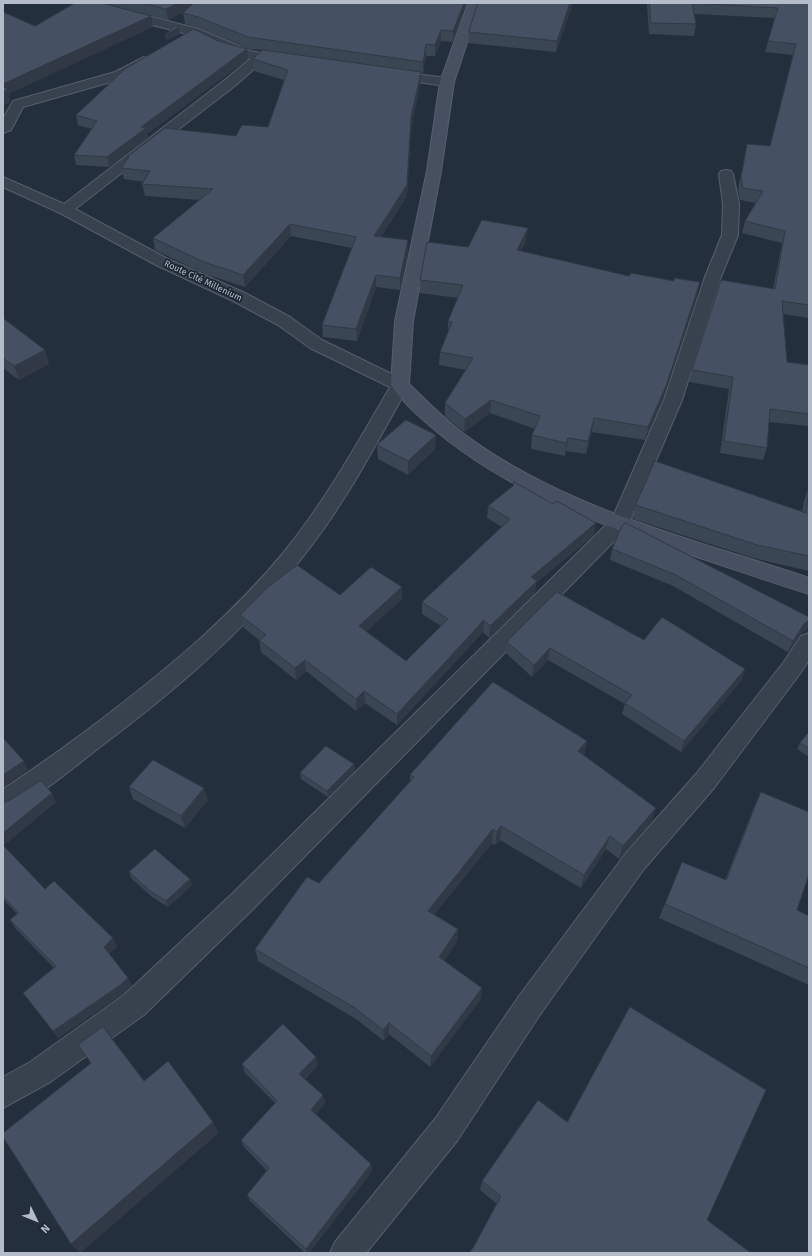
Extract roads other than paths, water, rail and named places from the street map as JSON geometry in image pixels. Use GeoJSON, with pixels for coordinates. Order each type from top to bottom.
{"type":"FeatureCollection","features":[{"type":"Feature","properties":{"kind":"street"},"geometry":{"type":"LineString","coordinates":[[83,3],[195,32],[225,46],[260,57],[296,62]]}},
{"type":"Feature","properties":{"kind":"street"},"geometry":{"type":"LineString","coordinates":[[3,802],[41,779],[147,698],[215,639],[266,586],[312,531],[344,484],[400,385],[403,357],[404,321],[434,171],[447,82],[474,3]]}},
{"type":"Feature","properties":{"kind":"street"},"geometry":{"type":"LineString","coordinates":[[182,40],[195,32]]}},
{"type":"Feature","properties":{"kind":"street"},"geometry":{"type":"LineString","coordinates":[[3,129],[6,127],[18,104],[120,75],[154,56]]}},
{"type":"Feature","properties":{"kind":"street"},"geometry":{"type":"LineString","coordinates":[[65,210],[231,82],[260,57]]}},
{"type":"Feature","properties":{"kind":"street"},"geometry":{"type":"LineString","coordinates":[[379,74],[447,82]]}},
{"type":"Feature","properties":{"kind":"street"},"geometry":{"type":"LineString","coordinates":[[3,1093],[40,1072],[134,1004],[242,902],[620,523],[673,400],[713,277],[730,234],[731,204],[726,174]]}},
{"type":"Feature","properties":{"kind":"street","name":"Route Cité Millenium"},"geometry":{"type":"LineString","coordinates":[[3,181],[65,210],[162,262],[239,297],[284,321],[316,344],[400,385]]}},
{"type":"Feature","properties":{"kind":"street"},"geometry":{"type":"LineString","coordinates":[[400,385],[431,418],[450,434],[514,476],[556,497],[620,523],[809,586]]}},
{"type":"Feature","properties":{"kind":"street"},"geometry":{"type":"LineString","coordinates":[[346,1253],[446,1130],[529,1006],[630,867],[705,781],[791,669],[809,642]]}}]}
